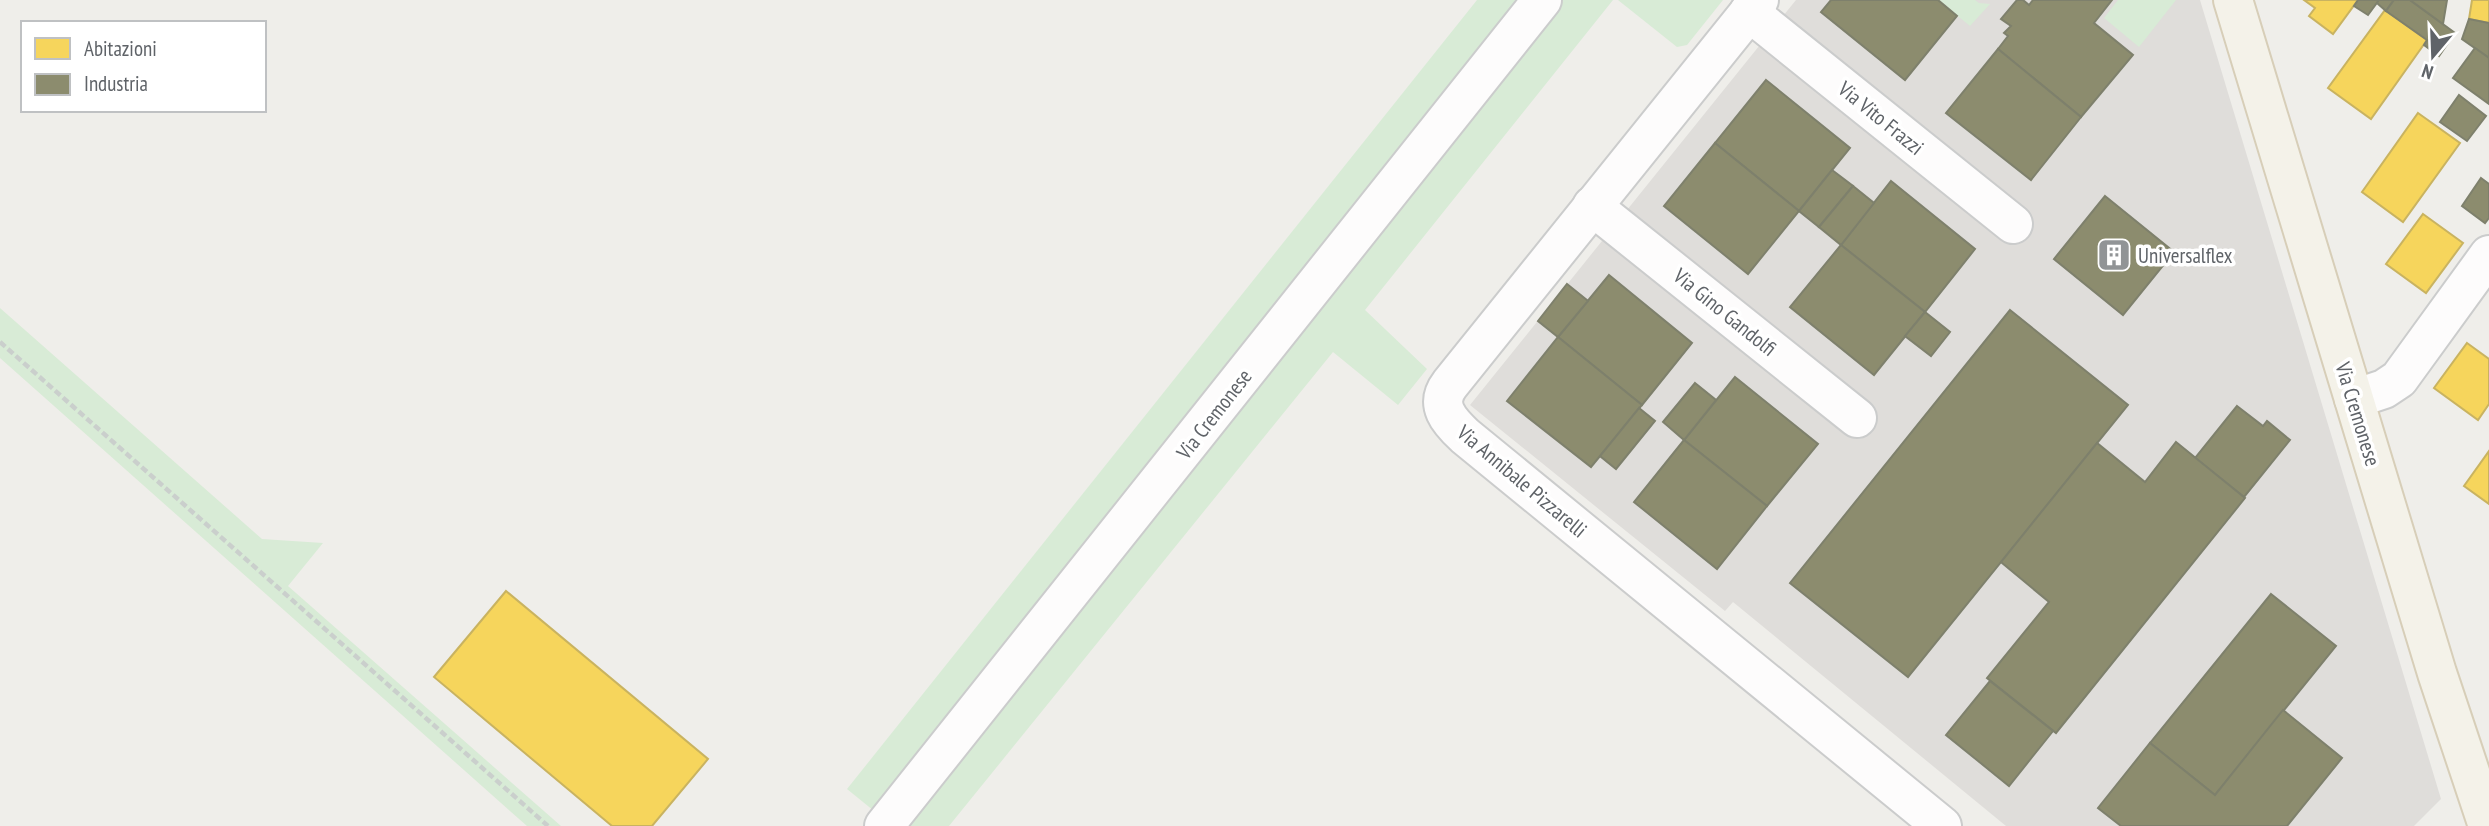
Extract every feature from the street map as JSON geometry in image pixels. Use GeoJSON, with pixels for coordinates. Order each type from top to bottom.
{"type":"FeatureCollection","features":[{"type":"Feature","properties":{"kind":"main road","name":"Via Cremonese"},"geometry":{"type":"LineString","coordinates":[[2233,0],[2482,822]]}},
{"type":"Feature","properties":{"kind":"street","name":"Via Cremonese"},"geometry":{"type":"LineString","coordinates":[[884,826],[1542,0]]}},
{"type":"Feature","properties":{"kind":"street","name":"Via Annibale Pizzarelli"},"geometry":{"type":"LineString","coordinates":[[1754,6],[1446,389],[1442,403],[1447,417],[1465,436],[1942,826]]}},
{"type":"Feature","properties":{"kind":"street","name":"Via Vito Frazzi"},"geometry":{"type":"LineString","coordinates":[[1754,6],[2013,224]]}},
{"type":"Feature","properties":{"kind":"street","name":"Via Gino Gandolfi"},"geometry":{"type":"LineString","coordinates":[[1592,206],[1857,418]]}},
{"type":"Feature","properties":{"kind":"street"},"geometry":{"type":"LineString","coordinates":[[2354,398],[2384,389],[2399,379],[2489,255]]}},
{"type":"Feature","properties":{"kind":"path"},"geometry":{"type":"LineString","coordinates":[[0,342],[548,826]]}},
{"type":"Feature","properties":{"kind":"shaded area"},"geometry":{"type":"Polygon","coordinates":[[[1796,0],[2200,0],[2441,799],[2414,826],[2006,826],[1733,602],[1725,611],[1470,405],[1796,0]]]}},
{"type":"Feature","properties":{"kind":"green space"},"geometry":{"type":"Polygon","coordinates":[[[1477,0],[1532,0],[879,815],[847,789],[1477,0]]]}},
{"type":"Feature","properties":{"kind":"green space"},"geometry":{"type":"Polygon","coordinates":[[[1556,0],[1613,0],[1365,310],[1427,369],[1398,405],[1333,352],[949,826],[899,826],[1556,0]]]}},
{"type":"Feature","properties":{"kind":"green space"},"geometry":{"type":"Polygon","coordinates":[[[1618,0],[1723,0],[1687,45],[1677,47],[1618,0]]]}},
{"type":"Feature","properties":{"kind":"green space"},"geometry":{"type":"Polygon","coordinates":[[[1938,0],[1975,0],[1990,4],[1970,26],[1938,0]]]}},
{"type":"Feature","properties":{"kind":"green space"},"geometry":{"type":"Polygon","coordinates":[[[2118,0],[2176,0],[2139,47],[2104,18],[2118,0]]]}},
{"type":"Feature","properties":{"kind":"green space"},"geometry":{"type":"Polygon","coordinates":[[[0,308],[262,539],[323,543],[288,586],[561,826],[527,826],[0,358],[0,308]]]}},
{"type":"Feature","properties":{"kind":"building: Abitazioni"},"geometry":{"type":"Polygon","coordinates":[[[2304,0],[2358,0],[2333,34],[2309,16],[2315,8],[2304,0]]]}},
{"type":"Feature","properties":{"kind":"building: Abitazioni"},"geometry":{"type":"Polygon","coordinates":[[[2472,0],[2489,0],[2489,23],[2469,19],[2472,0]]]}},
{"type":"Feature","properties":{"kind":"building: Abitazioni"},"geometry":{"type":"Polygon","coordinates":[[[2385,10],[2427,40],[2371,119],[2328,88],[2385,10]]]}},
{"type":"Feature","properties":{"kind":"building: Abitazioni"},"geometry":{"type":"Polygon","coordinates":[[[2418,113],[2460,143],[2403,222],[2362,192],[2418,113]]]}},
{"type":"Feature","properties":{"kind":"building: Abitazioni"},"geometry":{"type":"Polygon","coordinates":[[[2423,214],[2463,243],[2426,293],[2386,264],[2423,214]]]}},
{"type":"Feature","properties":{"kind":"building: Abitazioni"},"geometry":{"type":"Polygon","coordinates":[[[2467,343],[2489,359],[2489,404],[2478,420],[2434,388],[2467,343]]]}},
{"type":"Feature","properties":{"kind":"building: Abitazioni"},"geometry":{"type":"Polygon","coordinates":[[[2489,451],[2489,504],[2464,486],[2489,451]]]}},
{"type":"Feature","properties":{"kind":"building: Abitazioni"},"geometry":{"type":"Polygon","coordinates":[[[506,591],[708,759],[652,826],[612,826],[434,677],[506,591]]]}},
{"type":"Feature","properties":{"kind":"building: Industria"},"geometry":{"type":"Polygon","coordinates":[[[1831,0],[1938,0],[1957,16],[1905,80],[1821,12],[1831,0]]]}},
{"type":"Feature","properties":{"kind":"building: Industria"},"geometry":{"type":"Polygon","coordinates":[[[2017,0],[2023,0],[2029,5],[2033,0],[2112,0],[2094,23],[2133,55],[2081,117],[1998,49],[2008,36],[2004,33],[2011,26],[2001,19],[2017,0]]]}},
{"type":"Feature","properties":{"kind":"building: Industria"},"geometry":{"type":"Polygon","coordinates":[[[2358,0],[2379,0],[2368,15],[2354,6],[2358,0]]]}},
{"type":"Feature","properties":{"kind":"building: Industria"},"geometry":{"type":"Polygon","coordinates":[[[2379,0],[2394,0],[2386,11],[2377,3],[2379,0]]]}},
{"type":"Feature","properties":{"kind":"building: Industria"},"geometry":{"type":"Polygon","coordinates":[[[2394,0],[2410,0],[2455,33],[2439,56],[2424,45],[2427,40],[2386,11],[2394,0]]]}},
{"type":"Feature","properties":{"kind":"building: Industria"},"geometry":{"type":"Polygon","coordinates":[[[2410,0],[2447,0],[2443,24],[2410,0]]]}},
{"type":"Feature","properties":{"kind":"building: Industria"},"geometry":{"type":"Polygon","coordinates":[[[2469,19],[2489,23],[2489,58],[2462,39],[2469,19]]]}},
{"type":"Feature","properties":{"kind":"building: Industria"},"geometry":{"type":"Polygon","coordinates":[[[2475,48],[2489,58],[2489,104],[2453,78],[2475,48]]]}},
{"type":"Feature","properties":{"kind":"building: Industria"},"geometry":{"type":"Polygon","coordinates":[[[1998,49],[2081,117],[2031,180],[1946,113],[1998,49]]]}},
{"type":"Feature","properties":{"kind":"building: Industria"},"geometry":{"type":"Polygon","coordinates":[[[1766,80],[1850,148],[1799,211],[1715,143],[1766,80]]]}},
{"type":"Feature","properties":{"kind":"building: Industria"},"geometry":{"type":"Polygon","coordinates":[[[2459,95],[2486,116],[2467,141],[2440,122],[2459,95]]]}},
{"type":"Feature","properties":{"kind":"building: Industria"},"geometry":{"type":"Polygon","coordinates":[[[1715,143],[1799,211],[1748,274],[1664,206],[1715,143]]]}},
{"type":"Feature","properties":{"kind":"building: Industria"},"geometry":{"type":"Polygon","coordinates":[[[1832,170],[1853,186],[1819,227],[1799,211],[1832,170]]]}},
{"type":"Feature","properties":{"kind":"building: Industria"},"geometry":{"type":"Polygon","coordinates":[[[2481,178],[2489,184],[2489,218],[2485,223],[2462,206],[2481,178]]]}},
{"type":"Feature","properties":{"kind":"building: Industria"},"geometry":{"type":"Polygon","coordinates":[[[1891,181],[1975,249],[1925,312],[1841,245],[1891,181]]]}},
{"type":"Feature","properties":{"kind":"building: Industria"},"geometry":{"type":"Polygon","coordinates":[[[1853,186],[1874,203],[1841,245],[1819,227],[1853,186]]]}},
{"type":"Feature","properties":{"kind":"building: Industria","name":"Universalflex"},"geometry":{"type":"Polygon","coordinates":[[[2105,196],[2174,252],[2123,315],[2054,259],[2105,196]]]}},
{"type":"Feature","properties":{"kind":"building: Industria"},"geometry":{"type":"Polygon","coordinates":[[[1841,245],[1925,312],[1874,375],[1790,307],[1841,245]]]}},
{"type":"Feature","properties":{"kind":"building: Industria"},"geometry":{"type":"Polygon","coordinates":[[[1609,275],[1692,343],[1642,405],[1558,337],[1609,275]]]}},
{"type":"Feature","properties":{"kind":"building: Industria"},"geometry":{"type":"Polygon","coordinates":[[[1567,284],[1588,301],[1558,337],[1538,321],[1567,284]]]}},
{"type":"Feature","properties":{"kind":"building: Industria"},"geometry":{"type":"Polygon","coordinates":[[[2010,310],[2128,405],[1908,677],[1790,583],[2010,310]]]}},
{"type":"Feature","properties":{"kind":"building: Industria"},"geometry":{"type":"Polygon","coordinates":[[[1925,312],[1950,332],[1931,356],[1905,336],[1925,312]]]}},
{"type":"Feature","properties":{"kind":"building: Industria"},"geometry":{"type":"Polygon","coordinates":[[[1558,337],[1642,405],[1591,467],[1507,401],[1558,337]]]}},
{"type":"Feature","properties":{"kind":"building: Industria"},"geometry":{"type":"Polygon","coordinates":[[[1735,377],[1818,444],[1767,506],[1684,440],[1735,377]]]}},
{"type":"Feature","properties":{"kind":"building: Industria"},"geometry":{"type":"Polygon","coordinates":[[[1695,383],[1716,400],[1684,440],[1663,422],[1695,383]]]}},
{"type":"Feature","properties":{"kind":"building: Industria"},"geometry":{"type":"Polygon","coordinates":[[[2237,406],[2263,426],[2267,421],[2290,440],[2244,497],[2195,458],[2237,406]]]}},
{"type":"Feature","properties":{"kind":"building: Industria"},"geometry":{"type":"Polygon","coordinates":[[[1639,408],[1655,421],[1616,469],[1600,456],[1639,408]]]}},
{"type":"Feature","properties":{"kind":"building: Industria"},"geometry":{"type":"Polygon","coordinates":[[[1684,440],[1767,506],[1717,569],[1634,502],[1684,440]]]}},
{"type":"Feature","properties":{"kind":"building: Industria"},"geometry":{"type":"Polygon","coordinates":[[[2176,442],[2245,498],[2056,733],[1987,678],[2049,602],[2001,562],[2097,443],[2145,482],[2176,442]]]}},
{"type":"Feature","properties":{"kind":"building: Industria"},"geometry":{"type":"Polygon","coordinates":[[[2271,594],[2336,646],[2215,795],[2150,743],[2271,594]]]}},
{"type":"Feature","properties":{"kind":"building: Industria"},"geometry":{"type":"Polygon","coordinates":[[[1990,681],[2053,731],[2009,786],[1946,735],[1990,681]]]}},
{"type":"Feature","properties":{"kind":"building: Industria"},"geometry":{"type":"Polygon","coordinates":[[[2283,710],[2342,758],[2287,826],[2121,826],[2098,808],[2150,743],[2215,795],[2283,710]]]}},
{"type":"Feature","properties":{"kind":"place","name":"Universalflex"},"geometry":{"type":"Point","coordinates":[2114,255]}}]}
